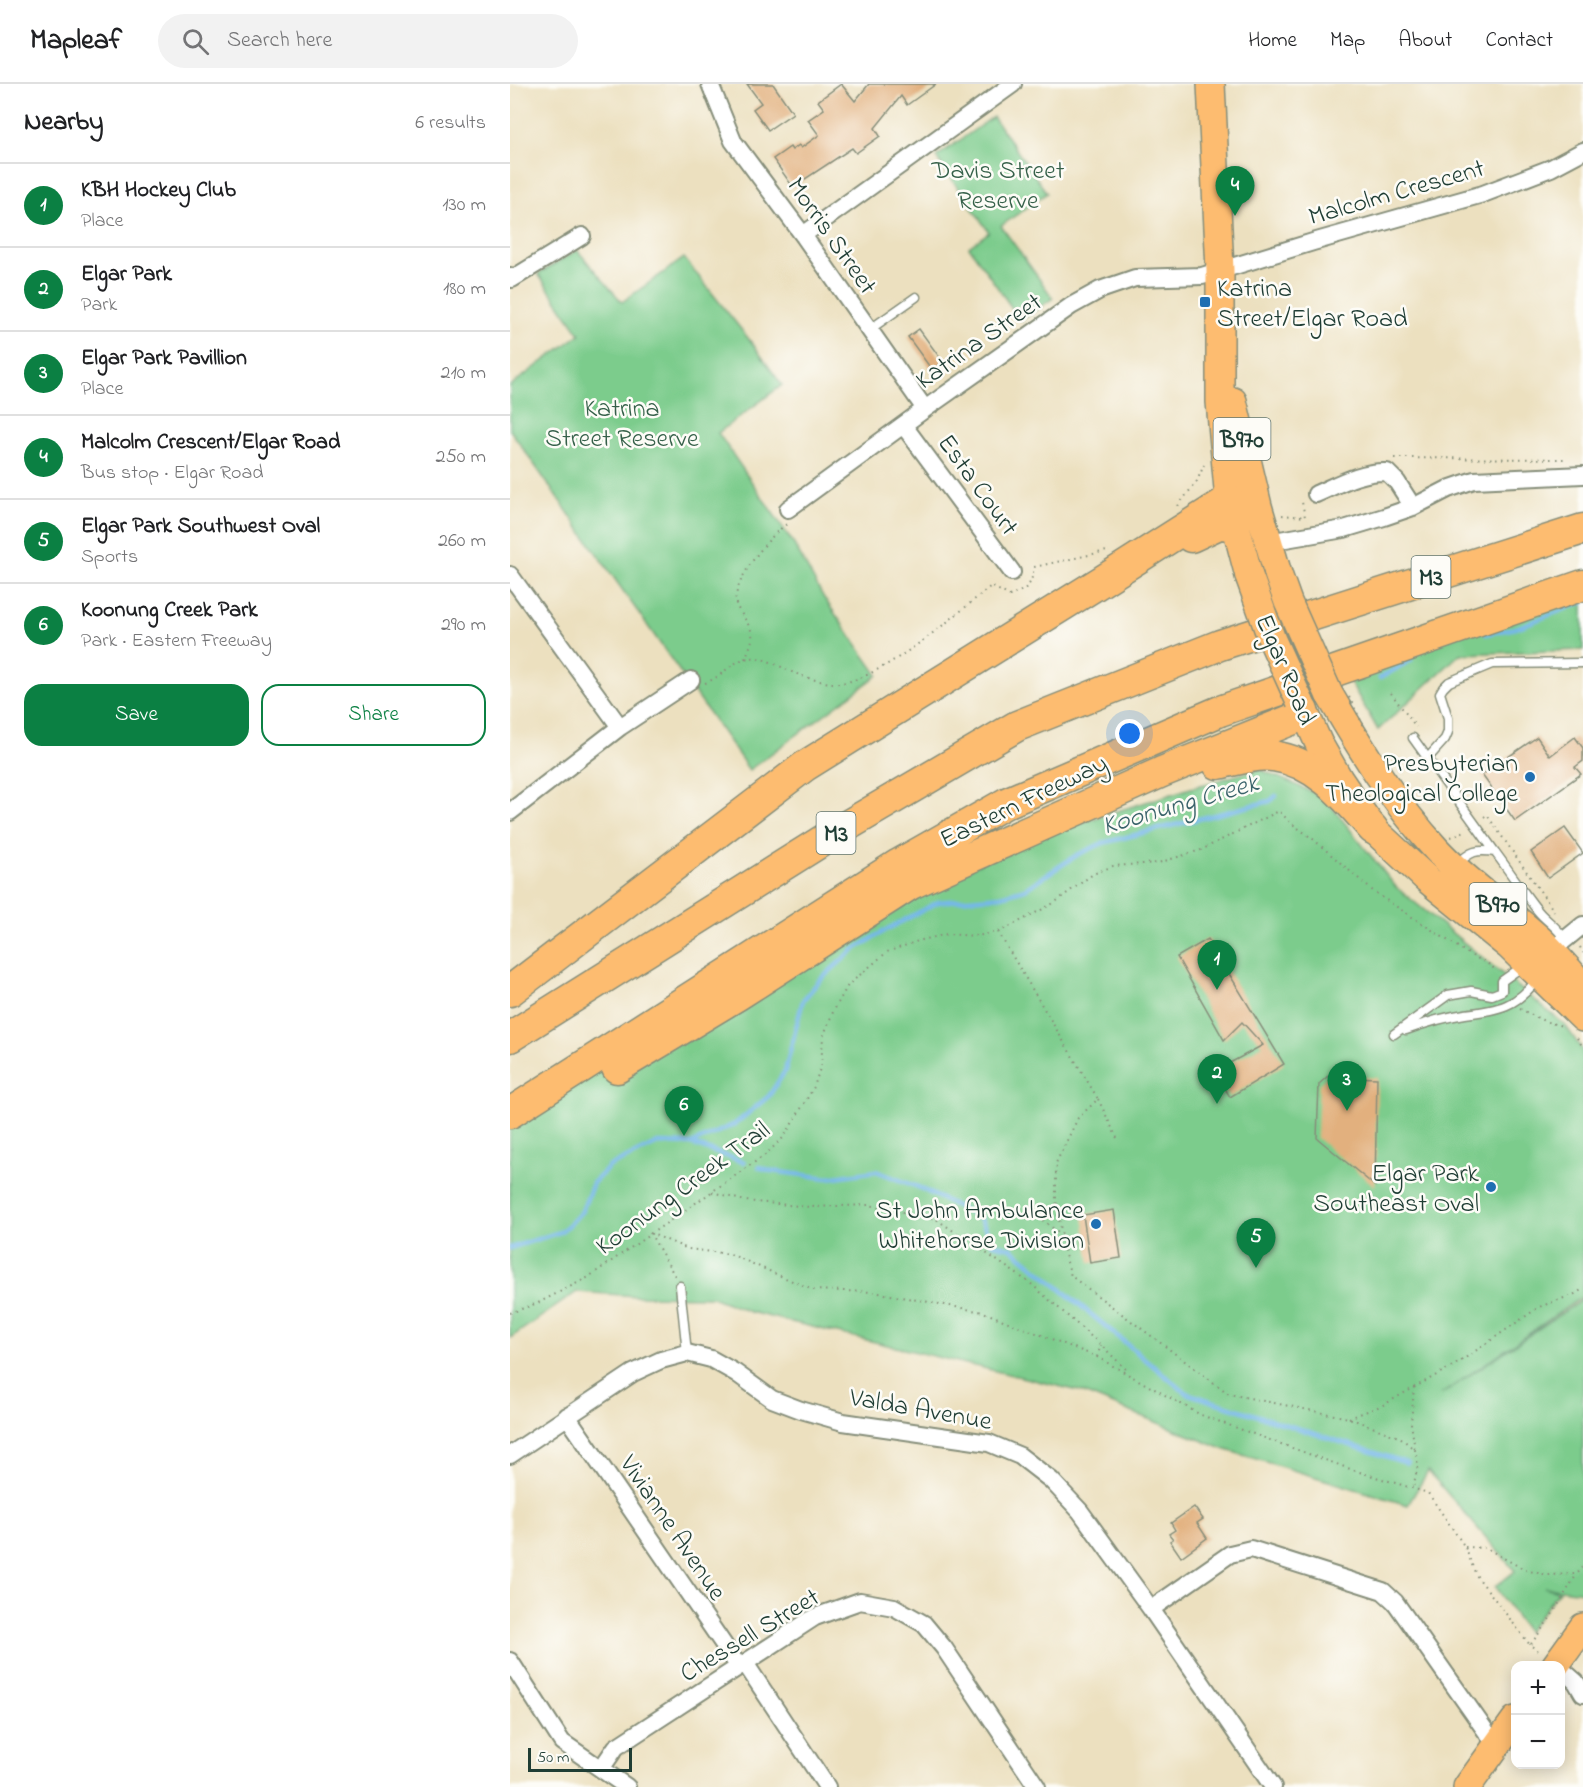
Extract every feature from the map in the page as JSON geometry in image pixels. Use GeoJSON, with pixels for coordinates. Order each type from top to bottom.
{"type":"FeatureCollection","features":[{"type":"Feature","properties":{"kind":"highway"},"geometry":{"type":"LineString","coordinates":[[510,991],[805,766],[1102,581],[1232,512]]}},
{"type":"Feature","properties":{"kind":"highway","name":"M3"},"geometry":{"type":"LineString","coordinates":[[510,1037],[833,834],[1017,726],[1220,645],[1583,529]]}},
{"type":"Feature","properties":{"kind":"highway","name":"Eastern Freeway"},"geometry":{"type":"LineString","coordinates":[[510,1113],[899,864],[1006,803],[1220,711],[1583,585]]}},
{"type":"Feature","properties":{"kind":"highway"},"geometry":{"type":"LineString","coordinates":[[510,1133],[738,995],[911,884],[1162,772],[1296,718],[1310,701]]}},
{"type":"Feature","properties":{"kind":"highway"},"geometry":{"type":"LineString","coordinates":[[1131,787],[1241,759],[1272,756],[1302,766],[1328,781],[1340,791],[1373,829]]}},
{"type":"Feature","properties":{"kind":"main road","name":"Elgar Road"},"geometry":{"type":"LineString","coordinates":[[1211,84],[1220,270],[1219,393],[1232,512],[1250,576],[1272,640],[1310,701],[1338,778],[1373,829],[1428,880],[1496,935],[1533,970],[1576,1023]]}},
{"type":"Feature","properties":{"kind":"main road","name":"Elgar Road"},"geometry":{"type":"LineString","coordinates":[[1220,335],[1244,448],[1268,542],[1288,602],[1311,656],[1310,701]]}},
{"type":"Feature","properties":{"kind":"main road"},"geometry":{"type":"LineString","coordinates":[[1232,512],[1268,542]]}},
{"type":"Feature","properties":{"kind":"main road","name":"Elgar Road"},"geometry":{"type":"LineString","coordinates":[[1310,701],[1356,741],[1391,793],[1436,849],[1454,867],[1537,937],[1558,940],[1583,986]]}},
{"type":"Feature","properties":{"kind":"main road","name":"Elgar Road"},"geometry":{"type":"LineString","coordinates":[[1454,867],[1453,882],[1482,912],[1496,935]]}},
{"type":"Feature","properties":{"kind":"main road"},"geometry":{"type":"LineString","coordinates":[[1533,970],[1558,940]]}},
{"type":"Feature","properties":{"kind":"main road"},"geometry":{"type":"LineString","coordinates":[[1559,1661],[1583,1627]]}},
{"type":"Feature","properties":{"kind":"main road"},"geometry":{"type":"LineString","coordinates":[[1467,1787],[1511,1726]]}},
{"type":"Feature","properties":{"kind":"street","name":"Morris Street"},"geometry":{"type":"LineString","coordinates":[[710,84],[733,141],[803,235],[925,409]]}},
{"type":"Feature","properties":{"kind":"street"},"geometry":{"type":"LineString","coordinates":[[803,235],[1013,84]]}},
{"type":"Feature","properties":{"kind":"street","name":"Malcolm Crescent"},"geometry":{"type":"LineString","coordinates":[[1220,270],[1483,194],[1551,168],[1583,151]]}},
{"type":"Feature","properties":{"kind":"street"},"geometry":{"type":"LineString","coordinates":[[510,276],[512,279],[582,236]]}},
{"type":"Feature","properties":{"kind":"street","name":"Katrina Street"},"geometry":{"type":"LineString","coordinates":[[788,509],[1071,306],[1100,290],[1135,278],[1202,276],[1220,270]]}},
{"type":"Feature","properties":{"kind":"street","name":"Esta Court"},"geometry":{"type":"LineString","coordinates":[[904,426],[1012,572]]}},
{"type":"Feature","properties":{"kind":"street"},"geometry":{"type":"LineString","coordinates":[[1316,494],[1354,477],[1372,472],[1387,472],[1397,482],[1413,507]]}},
{"type":"Feature","properties":{"kind":"street"},"geometry":{"type":"LineString","coordinates":[[1268,542],[1344,529],[1413,507],[1448,489],[1474,480],[1583,476]]}},
{"type":"Feature","properties":{"kind":"street"},"geometry":{"type":"LineString","coordinates":[[510,575],[620,727]]}},
{"type":"Feature","properties":{"kind":"street"},"geometry":{"type":"LineString","coordinates":[[510,812],[620,727],[691,680]]}},
{"type":"Feature","properties":{"kind":"street"},"geometry":{"type":"LineString","coordinates":[[1558,940],[1583,925]]}},
{"type":"Feature","properties":{"kind":"street"},"geometry":{"type":"LineString","coordinates":[[510,1455],[633,1373],[662,1360],[687,1353]]}},
{"type":"Feature","properties":{"kind":"street","name":"Valda Avenue"},"geometry":{"type":"LineString","coordinates":[[687,1353],[711,1359],[736,1373],[772,1400],[801,1410],[843,1422],[990,1443],[1020,1456],[1051,1480],[1080,1511],[1151,1609],[1273,1787]]}},
{"type":"Feature","properties":{"kind":"street","name":"Vivianne Avenue"},"geometry":{"type":"LineString","coordinates":[[567,1416],[826,1787]]}},
{"type":"Feature","properties":{"kind":"street"},"geometry":{"type":"LineString","coordinates":[[1151,1609],[1230,1554],[1251,1549],[1383,1591],[1395,1602],[1497,1747]]}},
{"type":"Feature","properties":{"kind":"street","name":"Chessell Street"},"geometry":{"type":"LineString","coordinates":[[601,1769],[616,1747],[815,1617],[860,1601],[894,1607],[924,1624],[944,1648],[1037,1787]]}},
{"type":"Feature","properties":{"kind":"street"},"geometry":{"type":"LineString","coordinates":[[510,1661],[562,1742],[627,1787]]}},
{"type":"Feature","properties":{"kind":"street"},"geometry":{"type":"LineString","coordinates":[[1565,1672],[1576,1682],[1583,1694]]}},
{"type":"Feature","properties":{"kind":"lane"},"geometry":{"type":"LineString","coordinates":[[869,330],[916,297]]}},
{"type":"Feature","properties":{"kind":"lane"},"geometry":{"type":"LineString","coordinates":[[1428,758],[1445,739],[1448,732],[1448,718],[1440,693],[1449,682],[1492,664],[1583,663]]}},
{"type":"Feature","properties":{"kind":"lane"},"geometry":{"type":"LineString","coordinates":[[1413,738],[1558,940]]}},
{"type":"Feature","properties":{"kind":"lane"},"geometry":{"type":"LineString","coordinates":[[1454,867],[1469,853],[1483,850],[1496,852]]}},
{"type":"Feature","properties":{"kind":"lane"},"geometry":{"type":"LineString","coordinates":[[1533,970],[1528,990],[1505,1007],[1484,1013],[1446,1018],[1394,1034],[1448,995],[1462,991],[1497,994],[1502,991],[1502,981],[1533,970]]}},
{"type":"Feature","properties":{"kind":"lane"},"geometry":{"type":"LineString","coordinates":[[680,1286],[687,1353]]}},
{"type":"Feature","properties":{"kind":"path"},"geometry":{"type":"LineString","coordinates":[[1173,513],[1197,481],[1206,462]]}},
{"type":"Feature","properties":{"kind":"path"},"geometry":{"type":"LineString","coordinates":[[745,659],[752,643],[753,631],[736,605],[737,591],[753,559],[769,540],[790,523],[788,509]]}},
{"type":"Feature","properties":{"kind":"path"},"geometry":{"type":"LineString","coordinates":[[691,680],[703,684],[710,682],[734,663],[745,659],[770,662],[793,673],[834,684],[864,677],[891,662],[991,586],[1011,596],[1028,587],[1033,578],[1034,567],[1108,551]]}},
{"type":"Feature","properties":{"kind":"path"},"geometry":{"type":"LineString","coordinates":[[1391,693],[1428,743],[1422,750]]}},
{"type":"Feature","properties":{"kind":"path","name":"Koonung Creek Trail"},"geometry":{"type":"LineString","coordinates":[[510,1313],[538,1303],[587,1278],[765,1155],[784,1137],[814,1087],[821,1065],[823,1037],[833,1012],[848,985],[865,969],[888,952],[918,941],[947,934],[977,936],[998,932],[1054,903],[1093,874],[1113,866],[1158,863],[1201,850],[1280,811],[1291,823],[1374,891],[1467,954],[1490,964],[1502,981]]}},
{"type":"Feature","properties":{"kind":"path"},"geometry":{"type":"LineString","coordinates":[[998,932],[1098,1099],[1117,1138]]}},
{"type":"Feature","properties":{"kind":"path"},"geometry":{"type":"LineString","coordinates":[[1515,1000],[1520,1010],[1544,1021],[1576,1023]]}},
{"type":"Feature","properties":{"kind":"path"},"geometry":{"type":"LineString","coordinates":[[1098,1099],[1078,1118],[1056,1163],[1056,1200],[1071,1276],[1229,1394],[1349,1418],[1401,1438],[1415,1450]]}},
{"type":"Feature","properties":{"kind":"path"},"geometry":{"type":"LineString","coordinates":[[712,1191],[745,1201],[810,1208],[869,1205],[936,1219],[1030,1283],[1132,1375]]}},
{"type":"Feature","properties":{"kind":"path"},"geometry":{"type":"LineString","coordinates":[[1028,1209],[1062,1235]]}},
{"type":"Feature","properties":{"kind":"path"},"geometry":{"type":"LineString","coordinates":[[650,1233],[680,1286]]}},
{"type":"Feature","properties":{"kind":"path"},"geometry":{"type":"LineString","coordinates":[[650,1233],[688,1249],[730,1254],[813,1290],[874,1292],[983,1312],[1097,1357],[1201,1415],[1353,1470],[1428,1493],[1465,1547],[1476,1575],[1530,1645],[1551,1661]]}},
{"type":"Feature","properties":{"kind":"path"},"geometry":{"type":"LineString","coordinates":[[1349,1418],[1383,1405],[1458,1363],[1539,1307],[1583,1289]]}},
{"type":"Feature","properties":{"kind":"path"},"geometry":{"type":"LineString","coordinates":[[1097,1357],[1101,1345]]}},
{"type":"Feature","properties":{"kind":"path"},"geometry":{"type":"LineString","coordinates":[[1413,1488],[1418,1465],[1411,1423],[1414,1387]]}},
{"type":"Feature","properties":{"kind":"path"},"geometry":{"type":"LineString","coordinates":[[1465,1547],[1486,1548],[1525,1570],[1536,1573],[1577,1574]]}},
{"type":"Feature","properties":{"kind":"path"},"geometry":{"type":"LineString","coordinates":[[1530,1645],[1583,1568]]}},
{"type":"Feature","properties":{"kind":"green space","name":"Davis Street Reserve"},"geometry":{"type":"Polygon","coordinates":[[[993,117],[1047,193],[1001,226],[1053,298],[1021,321],[969,247],[989,232],[936,157],[993,117]]]}},
{"type":"Feature","properties":{"kind":"green space","name":"Katrina Street Reserve"},"geometry":{"type":"Polygon","coordinates":[[[577,250],[622,302],[684,258],[752,343],[782,385],[718,433],[792,541],[824,598],[878,675],[749,770],[510,430],[510,386],[580,334],[538,274],[577,250]]]}},
{"type":"Feature","properties":{"kind":"green space"},"geometry":{"type":"Polygon","coordinates":[[[1583,582],[1583,650],[1460,654],[1378,730],[1342,668],[1583,582]]]}},
{"type":"Feature","properties":{"kind":"green space"},"geometry":{"type":"Polygon","coordinates":[[[1259,769],[1324,797],[1396,887],[1565,1025],[1583,1051],[1583,1296],[1440,1395],[1583,1299],[1583,1592],[1544,1587],[1559,1591],[1527,1632],[1495,1587],[1515,1571],[1428,1471],[1408,1505],[1223,1449],[1079,1391],[750,1312],[712,1297],[577,1292],[510,1338],[510,1114],[738,995],[1019,842],[1259,769]]]}},
{"type":"Feature","properties":{"kind":"building"},"geometry":{"type":"Polygon","coordinates":[[[747,84],[773,84],[793,113],[768,130],[753,109],[761,103],[747,84]]]}},
{"type":"Feature","properties":{"kind":"building"},"geometry":{"type":"Polygon","coordinates":[[[841,84],[855,101],[869,84],[936,84],[907,105],[901,96],[875,128],[880,136],[856,153],[852,148],[793,187],[773,159],[790,147],[792,150],[799,145],[801,148],[819,135],[808,120],[824,109],[818,101],[841,84]]]}},
{"type":"Feature","properties":{"kind":"building"},"geometry":{"type":"Polygon","coordinates":[[[919,329],[943,362],[932,370],[908,337],[919,329]]]}},
{"type":"Feature","properties":{"kind":"building","name":"Presbyterian Theological College"},"geometry":{"type":"Polygon","coordinates":[[[1537,737],[1550,756],[1575,737],[1583,748],[1583,761],[1575,767],[1581,774],[1515,821],[1482,775],[1537,737]]]}},
{"type":"Feature","properties":{"kind":"building"},"geometry":{"type":"Polygon","coordinates":[[[1565,828],[1583,853],[1548,878],[1531,852],[1565,828]]]}},
{"type":"Feature","properties":{"kind":"building"},"geometry":{"type":"Polygon","coordinates":[[[1208,939],[1284,1064],[1230,1097],[1215,1071],[1263,1045],[1242,1022],[1224,1040],[1177,957],[1208,939]]]}},
{"type":"Feature","properties":{"kind":"building"},"geometry":{"type":"Polygon","coordinates":[[[1328,1076],[1377,1078],[1375,1186],[1317,1138],[1319,1084],[1328,1076]]]}},
{"type":"Feature","properties":{"kind":"building"},"geometry":{"type":"Polygon","coordinates":[[[1114,1210],[1121,1258],[1090,1263],[1083,1215],[1114,1210]]]}},
{"type":"Feature","properties":{"kind":"building"},"geometry":{"type":"Polygon","coordinates":[[[1194,1507],[1203,1519],[1197,1523],[1207,1538],[1181,1557],[1170,1541],[1173,1539],[1169,1534],[1175,1530],[1171,1523],[1194,1507]]]}},
{"type":"Feature","properties":{"kind":"waterway","name":"Koonung Creek"},"geometry":{"type":"LineString","coordinates":[[1486,634],[1516,628],[1583,602]]}},
{"type":"Feature","properties":{"kind":"waterway","name":"Koonung Creek"},"geometry":{"type":"LineString","coordinates":[[1380,678],[1411,660]]}},
{"type":"Feature","properties":{"kind":"waterway","name":"Koonung Creek"},"geometry":{"type":"LineString","coordinates":[[510,1248],[560,1232],[571,1223],[582,1211],[593,1183],[610,1166],[658,1143],[691,1144],[735,1124],[769,1096],[785,1071],[803,1000],[820,980],[852,951],[886,930],[938,902],[1001,896],[1025,889],[1077,855],[1103,843],[1270,801],[1276,796]]}},
{"type":"Feature","properties":{"kind":"waterway"},"geometry":{"type":"LineString","coordinates":[[691,1144],[744,1162]]}},
{"type":"Feature","properties":{"kind":"waterway"},"geometry":{"type":"LineString","coordinates":[[759,1167],[771,1171],[828,1178],[876,1171],[918,1187],[980,1218],[993,1244],[1011,1248],[1186,1393],[1407,1463]]}},
{"type":"Feature","properties":{"kind":"place","name":"Malcolm Crescent/Elgar Road"},"geometry":{"type":"Point","coordinates":[1235,216]}},
{"type":"Feature","properties":{"kind":"place","name":"Katrina Street/Elgar Road"},"geometry":{"type":"Point","coordinates":[1205,302]}},
{"type":"Feature","properties":{"kind":"place","name":"Presbyterian Theological College"},"geometry":{"type":"Point","coordinates":[1530,777]}},
{"type":"Feature","properties":{"kind":"place","name":"KBH Hockey Club"},"geometry":{"type":"Point","coordinates":[1217,990]}},
{"type":"Feature","properties":{"kind":"place","name":"Elgar Park"},"geometry":{"type":"Point","coordinates":[1217,1104]}},
{"type":"Feature","properties":{"kind":"place","name":"Elgar Park Pavillion"},"geometry":{"type":"Point","coordinates":[1347,1111]}},
{"type":"Feature","properties":{"kind":"place","name":"Koonung Creek Park"},"geometry":{"type":"Point","coordinates":[684,1136]}},
{"type":"Feature","properties":{"kind":"place","name":"Elgar Park Southeast Oval"},"geometry":{"type":"Point","coordinates":[1491,1187]}},
{"type":"Feature","properties":{"kind":"place","name":"St John Ambulance Whitehorse Division"},"geometry":{"type":"Point","coordinates":[1096,1224]}},
{"type":"Feature","properties":{"kind":"place","name":"Elgar Park Southwest Oval"},"geometry":{"type":"Point","coordinates":[1256,1268]}}]}
